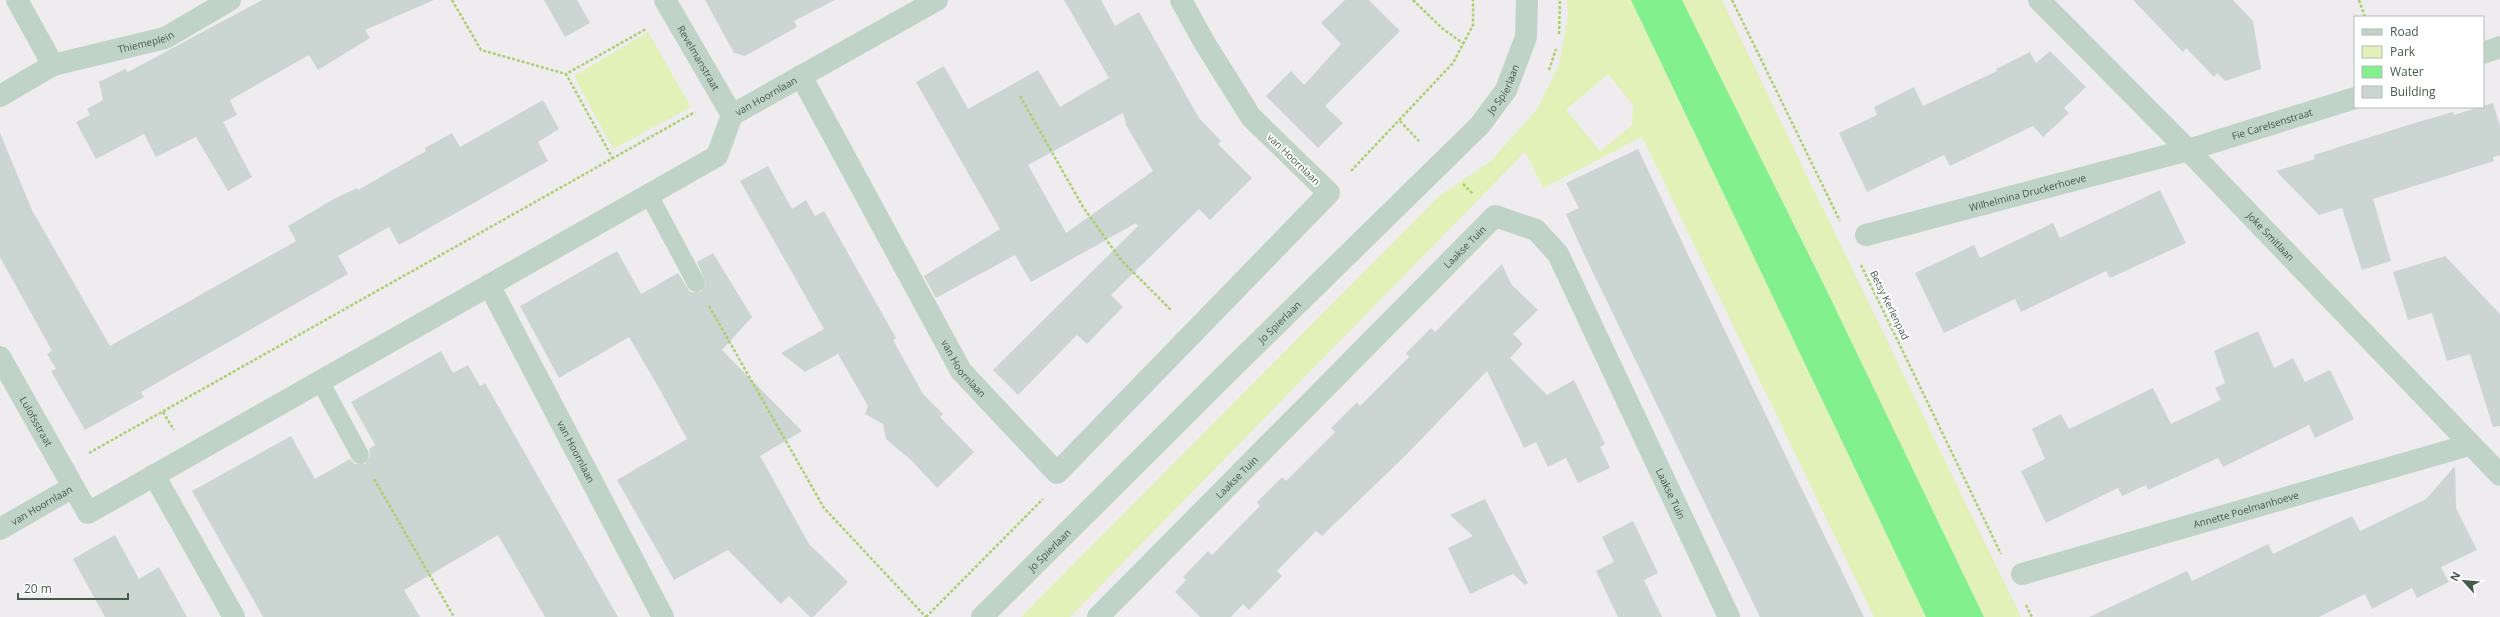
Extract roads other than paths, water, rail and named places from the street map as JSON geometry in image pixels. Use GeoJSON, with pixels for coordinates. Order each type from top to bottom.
{"type":"FeatureCollection","features":[{"type":"Feature","properties":{"kind":"street"},"geometry":{"type":"LineString","coordinates":[[17,0],[54,65]]}},
{"type":"Feature","properties":{"kind":"street","name":"Thiemeplein"},"geometry":{"type":"LineString","coordinates":[[0,96],[54,65],[165,38],[230,0]]}},
{"type":"Feature","properties":{"kind":"street","name":"van Hoornlaan"},"geometry":{"type":"LineString","coordinates":[[0,528],[68,477],[88,513],[717,156],[727,106],[801,76],[937,0]]}},
{"type":"Feature","properties":{"kind":"street","name":"van Hoornlaan"},"geometry":{"type":"LineString","coordinates":[[801,76],[961,371],[1057,473],[1329,193],[1251,117],[1204,42],[1181,0]]}},
{"type":"Feature","properties":{"kind":"street","name":"Jo Spierlaan"},"geometry":{"type":"LineString","coordinates":[[982,617],[1480,125],[1509,83],[1526,37],[1527,0]]}},
{"type":"Feature","properties":{"kind":"street","name":"Joke Smitlaan"},"geometry":{"type":"LineString","coordinates":[[2039,0],[2188,150],[2469,445],[2500,475]]}},
{"type":"Feature","properties":{"kind":"street","name":"Revelmanstraat"},"geometry":{"type":"LineString","coordinates":[[669,7],[727,106]]}},
{"type":"Feature","properties":{"kind":"street"},"geometry":{"type":"LineString","coordinates":[[2484,53],[2500,47]]}},
{"type":"Feature","properties":{"kind":"street","name":"Fie Carelsenstraat"},"geometry":{"type":"LineString","coordinates":[[2188,150],[2354,98]]}},
{"type":"Feature","properties":{"kind":"street","name":"Wilhelmina Druckerhoeve"},"geometry":{"type":"LineString","coordinates":[[1866,234],[2188,150]]}},
{"type":"Feature","properties":{"kind":"street","name":"Laakse Tuin"},"geometry":{"type":"LineString","coordinates":[[1098,617],[1495,216],[1536,230],[1558,254],[1729,617]]}},
{"type":"Feature","properties":{"kind":"street","name":"van Hoornlaan"},"geometry":{"type":"LineString","coordinates":[[489,285],[663,617]]}},
{"type":"Feature","properties":{"kind":"street","name":"Lulofsstraat"},"geometry":{"type":"LineString","coordinates":[[0,357],[68,477]]}},
{"type":"Feature","properties":{"kind":"street","name":"Annette Poelmanhoeve"},"geometry":{"type":"LineString","coordinates":[[2022,574],[2469,445]]}},
{"type":"Feature","properties":{"kind":"street"},"geometry":{"type":"LineString","coordinates":[[154,475],[234,617]]}},
{"type":"Feature","properties":{"kind":"lane"},"geometry":{"type":"LineString","coordinates":[[649,195],[696,283]]}},
{"type":"Feature","properties":{"kind":"lane"},"geometry":{"type":"LineString","coordinates":[[320,382],[360,455]]}},
{"type":"Feature","properties":{"kind":"water"},"geometry":{"type":"Polygon","coordinates":[[[1631,0],[1682,0],[1825,287],[1984,617],[1926,617],[1631,0]]]}}]}
